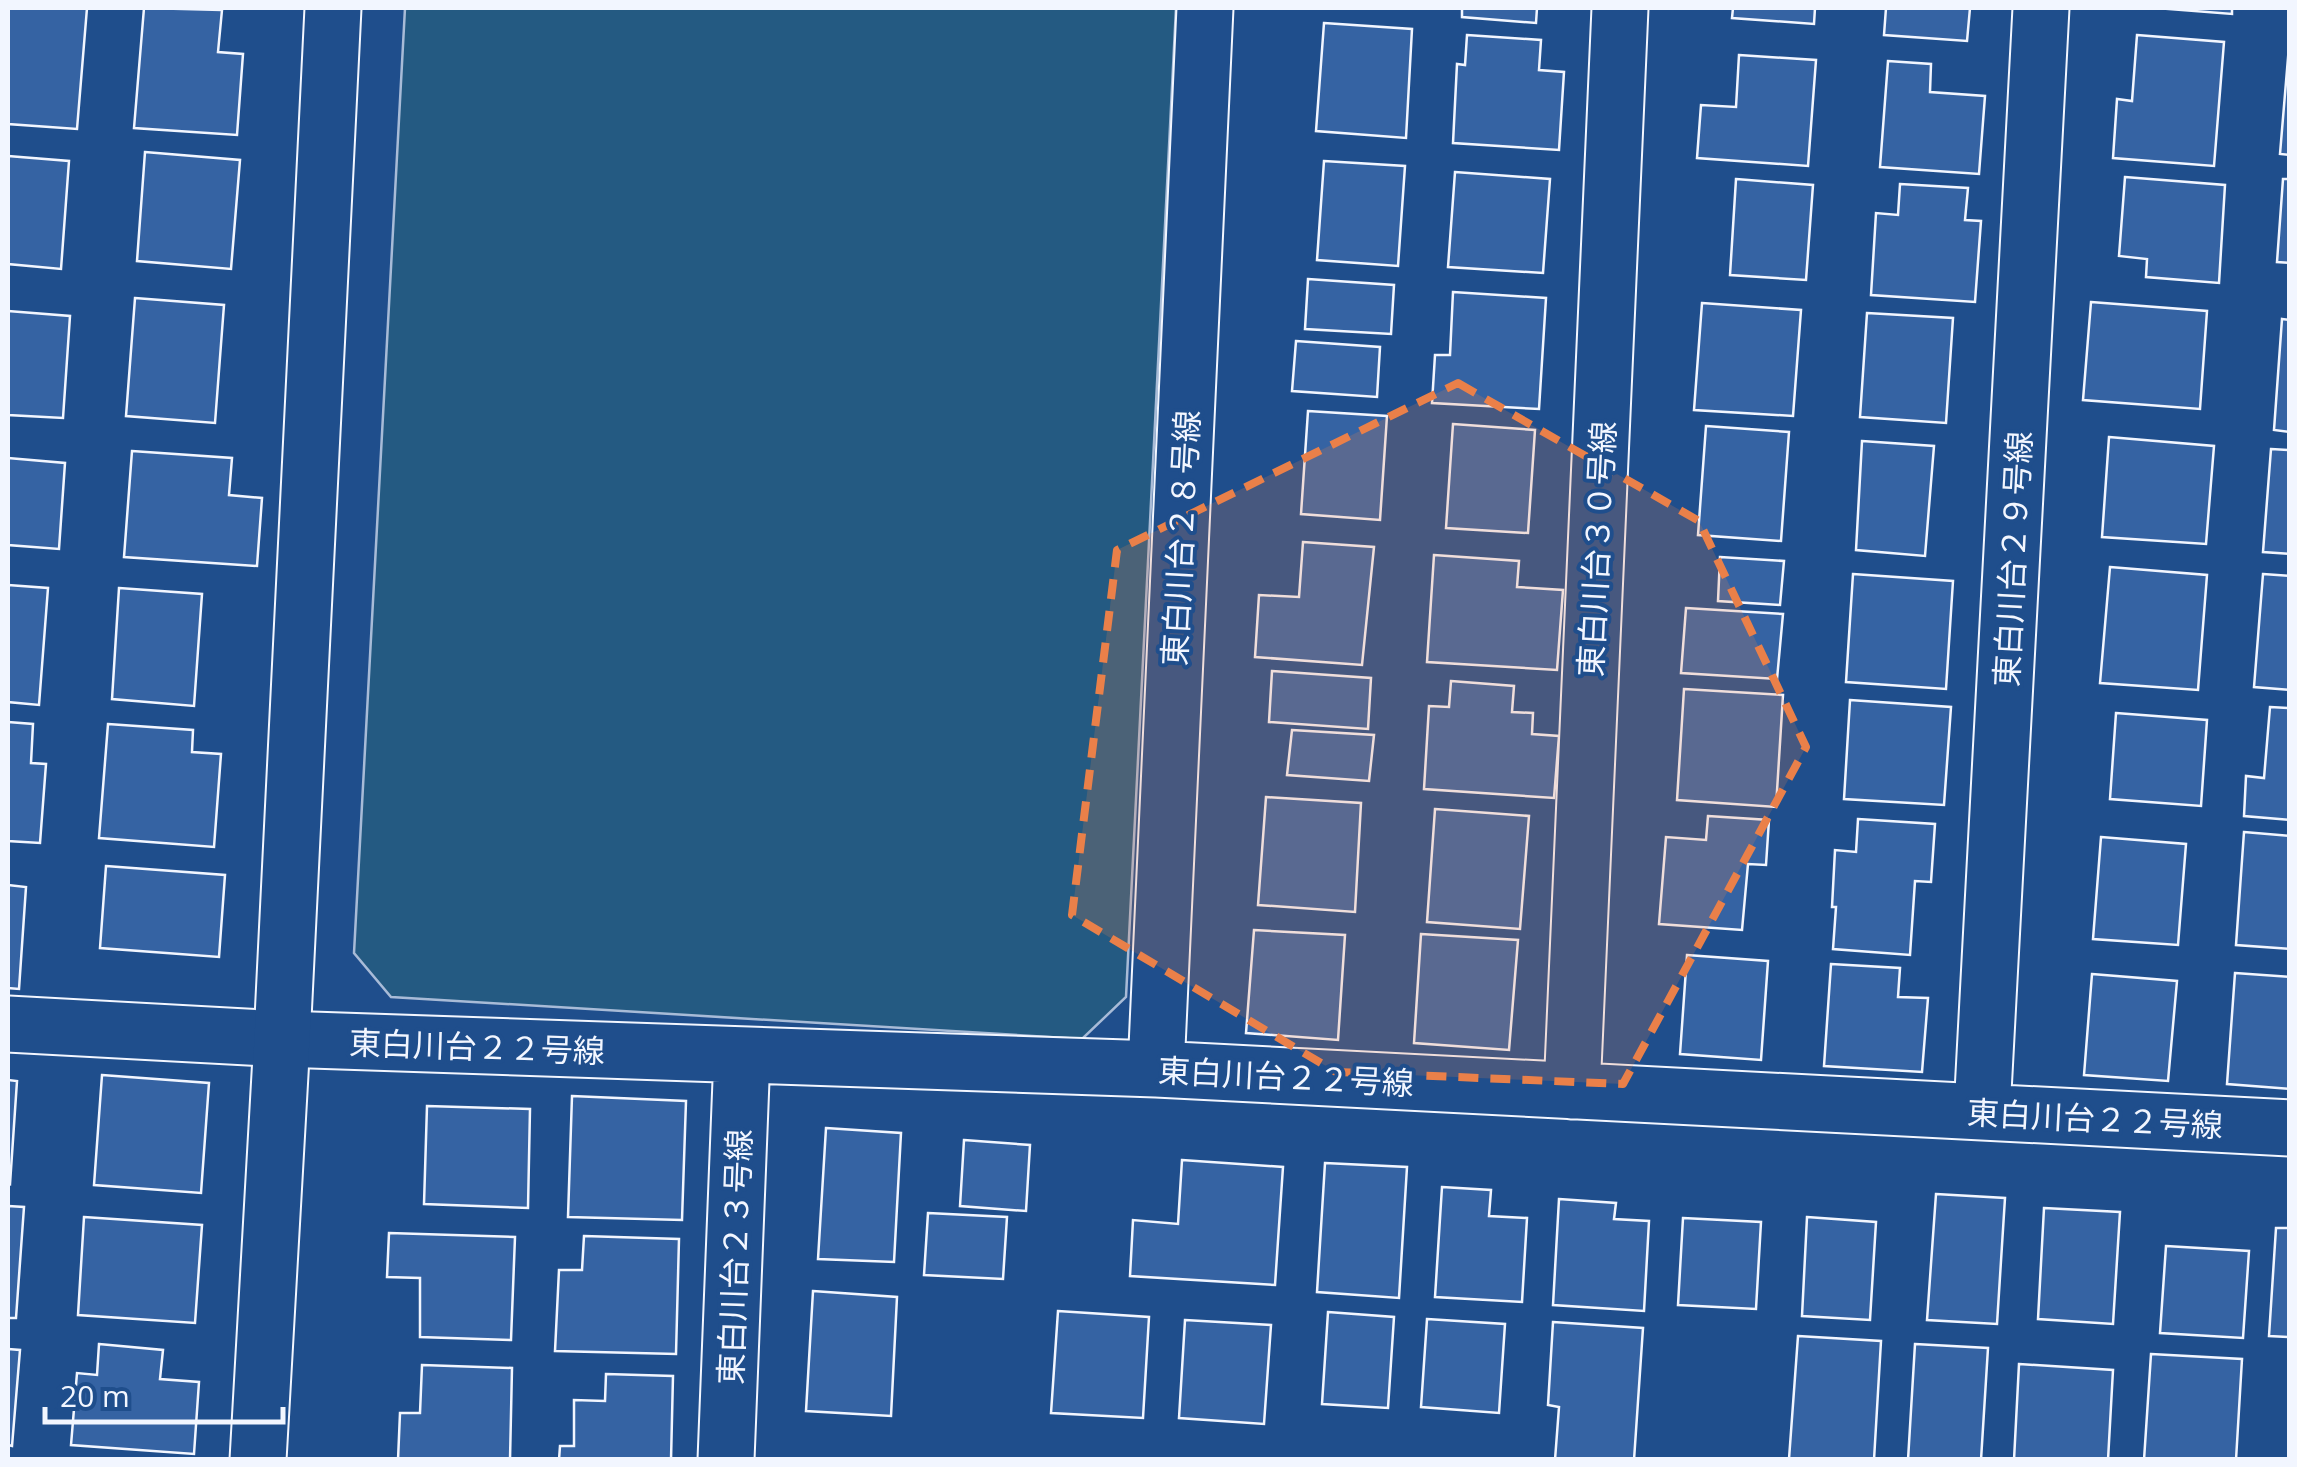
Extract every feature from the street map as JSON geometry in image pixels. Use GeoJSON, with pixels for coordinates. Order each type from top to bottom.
{"type":"FeatureCollection","features":[{"type":"Feature","properties":{"kind":"street"},"geometry":{"type":"LineString","coordinates":[[258,1460],[333,8]]}},
{"type":"Feature","properties":{"kind":"street","name":"東白川台２８号線"},"geometry":{"type":"LineString","coordinates":[[1156,1069],[1205,8]]}},
{"type":"Feature","properties":{"kind":"street","name":"東白川台３０号線"},"geometry":{"type":"LineString","coordinates":[[1572,1091],[1620,8]]}},
{"type":"Feature","properties":{"kind":"street","name":"東白川台２９号線"},"geometry":{"type":"LineString","coordinates":[[1982,1111],[2041,8]]}},
{"type":"Feature","properties":{"kind":"street","name":"東白川台２２号線"},"geometry":{"type":"LineString","coordinates":[[8,1024],[282,1039],[1156,1069],[2290,1128]]}},
{"type":"Feature","properties":{"kind":"street","name":"東白川台２３号線"},"geometry":{"type":"LineString","coordinates":[[726,1460],[742,1055]]}},
{"type":"Feature","properties":{"kind":"highlighted area"},"geometry":{"type":"Polygon","coordinates":[[[1458,383],[1699,521],[1806,747],[1623,1084],[1336,1072],[1072,915],[1117,550],[1458,383]]]}},
{"type":"Feature","properties":{"kind":"shaded area"},"geometry":{"type":"Polygon","coordinates":[[[405,8],[1176,8],[1126,997],[1082,1039],[391,997],[354,953],[405,8]]]}},
{"type":"Feature","properties":{"kind":"building"},"geometry":{"type":"Polygon","coordinates":[[[8,8],[87,8],[77,129],[8,124],[8,8]]]}},
{"type":"Feature","properties":{"kind":"building"},"geometry":{"type":"Polygon","coordinates":[[[144,8],[222,10],[218,52],[243,54],[237,135],[134,128],[144,8]]]}},
{"type":"Feature","properties":{"kind":"building"},"geometry":{"type":"Polygon","coordinates":[[[1462,8],[1537,8],[1536,23],[1462,17],[1462,8]]]}},
{"type":"Feature","properties":{"kind":"building"},"geometry":{"type":"Polygon","coordinates":[[[1733,8],[1815,8],[1814,24],[1732,18],[1733,8]]]}},
{"type":"Feature","properties":{"kind":"building"},"geometry":{"type":"Polygon","coordinates":[[[1886,8],[1970,8],[1967,41],[1884,35],[1886,8]]]}},
{"type":"Feature","properties":{"kind":"building"},"geometry":{"type":"Polygon","coordinates":[[[2156,8],[2232,8],[2232,14],[2156,8]]]}},
{"type":"Feature","properties":{"kind":"building"},"geometry":{"type":"Polygon","coordinates":[[[1324,23],[1412,29],[1406,138],[1316,131],[1324,23]]]}},
{"type":"Feature","properties":{"kind":"building"},"geometry":{"type":"Polygon","coordinates":[[[1467,35],[1541,40],[1539,70],[1564,72],[1559,150],[1453,143],[1457,64],[1465,65],[1467,35]]]}},
{"type":"Feature","properties":{"kind":"building"},"geometry":{"type":"Polygon","coordinates":[[[2137,35],[2224,42],[2214,166],[2113,158],[2117,99],[2132,101],[2137,35]]]}},
{"type":"Feature","properties":{"kind":"building"},"geometry":{"type":"Polygon","coordinates":[[[2290,46],[2290,155],[2280,154],[2290,46]]]}},
{"type":"Feature","properties":{"kind":"building"},"geometry":{"type":"Polygon","coordinates":[[[1739,55],[1816,60],[1808,166],[1697,158],[1701,105],[1736,107],[1739,55]]]}},
{"type":"Feature","properties":{"kind":"building"},"geometry":{"type":"Polygon","coordinates":[[[1888,61],[1931,64],[1930,92],[1985,96],[1979,174],[1880,167],[1888,61]]]}},
{"type":"Feature","properties":{"kind":"building"},"geometry":{"type":"Polygon","coordinates":[[[145,152],[240,160],[231,269],[137,261],[145,152]]]}},
{"type":"Feature","properties":{"kind":"building"},"geometry":{"type":"Polygon","coordinates":[[[8,156],[69,161],[61,269],[8,264],[8,156]]]}},
{"type":"Feature","properties":{"kind":"building"},"geometry":{"type":"Polygon","coordinates":[[[1324,161],[1405,166],[1398,266],[1317,260],[1324,161]]]}},
{"type":"Feature","properties":{"kind":"building"},"geometry":{"type":"Polygon","coordinates":[[[1455,172],[1550,179],[1543,273],[1448,267],[1455,172]]]}},
{"type":"Feature","properties":{"kind":"building"},"geometry":{"type":"Polygon","coordinates":[[[2125,177],[2225,185],[2219,283],[2146,277],[2147,259],[2119,256],[2125,177]]]}},
{"type":"Feature","properties":{"kind":"building"},"geometry":{"type":"Polygon","coordinates":[[[1736,179],[1813,185],[1806,280],[1730,275],[1736,179]]]}},
{"type":"Feature","properties":{"kind":"building"},"geometry":{"type":"Polygon","coordinates":[[[2283,179],[2290,179],[2290,263],[2277,262],[2283,179]]]}},
{"type":"Feature","properties":{"kind":"building"},"geometry":{"type":"Polygon","coordinates":[[[1900,184],[1968,188],[1965,220],[1981,221],[1975,302],[1871,295],[1876,213],[1898,215],[1900,184]]]}},
{"type":"Feature","properties":{"kind":"building"},"geometry":{"type":"Polygon","coordinates":[[[1308,279],[1394,285],[1391,334],[1305,329],[1308,279]]]}},
{"type":"Feature","properties":{"kind":"building"},"geometry":{"type":"Polygon","coordinates":[[[1453,292],[1546,298],[1539,409],[1432,403],[1435,355],[1450,355],[1453,292]]]}},
{"type":"Feature","properties":{"kind":"building"},"geometry":{"type":"Polygon","coordinates":[[[135,298],[224,305],[215,423],[126,416],[135,298]]]}},
{"type":"Feature","properties":{"kind":"building"},"geometry":{"type":"Polygon","coordinates":[[[2091,302],[2207,311],[2200,409],[2083,400],[2091,302]]]}},
{"type":"Feature","properties":{"kind":"building"},"geometry":{"type":"Polygon","coordinates":[[[1702,303],[1801,310],[1793,416],[1694,410],[1702,303]]]}},
{"type":"Feature","properties":{"kind":"building"},"geometry":{"type":"Polygon","coordinates":[[[8,311],[70,316],[63,418],[8,415],[8,311]]]}},
{"type":"Feature","properties":{"kind":"building"},"geometry":{"type":"Polygon","coordinates":[[[1867,313],[1953,318],[1946,423],[1860,417],[1867,313]]]}},
{"type":"Feature","properties":{"kind":"building"},"geometry":{"type":"Polygon","coordinates":[[[2282,319],[2290,320],[2290,432],[2274,430],[2282,319]]]}},
{"type":"Feature","properties":{"kind":"building"},"geometry":{"type":"Polygon","coordinates":[[[1296,341],[1380,347],[1377,397],[1292,391],[1296,341]]]}},
{"type":"Feature","properties":{"kind":"building"},"geometry":{"type":"Polygon","coordinates":[[[1308,411],[1387,416],[1380,520],[1301,514],[1308,411]]]}},
{"type":"Feature","properties":{"kind":"building"},"geometry":{"type":"Polygon","coordinates":[[[1453,424],[1535,430],[1528,533],[1446,528],[1453,424]]]}},
{"type":"Feature","properties":{"kind":"building"},"geometry":{"type":"Polygon","coordinates":[[[1706,426],[1789,432],[1781,541],[1698,535],[1706,426]]]}},
{"type":"Feature","properties":{"kind":"building"},"geometry":{"type":"Polygon","coordinates":[[[2109,437],[2214,446],[2206,544],[2102,537],[2109,437]]]}},
{"type":"Feature","properties":{"kind":"building"},"geometry":{"type":"Polygon","coordinates":[[[1862,441],[1934,446],[1925,556],[1856,550],[1862,441]]]}},
{"type":"Feature","properties":{"kind":"building"},"geometry":{"type":"Polygon","coordinates":[[[2271,449],[2290,450],[2290,554],[2263,552],[2271,449]]]}},
{"type":"Feature","properties":{"kind":"building"},"geometry":{"type":"Polygon","coordinates":[[[132,451],[232,458],[229,495],[262,498],[257,566],[124,557],[132,451]]]}},
{"type":"Feature","properties":{"kind":"building"},"geometry":{"type":"Polygon","coordinates":[[[8,458],[65,463],[59,549],[8,545],[8,458]]]}},
{"type":"Feature","properties":{"kind":"building"},"geometry":{"type":"Polygon","coordinates":[[[1303,542],[1374,547],[1362,665],[1255,657],[1259,595],[1299,597],[1303,542]]]}},
{"type":"Feature","properties":{"kind":"building"},"geometry":{"type":"Polygon","coordinates":[[[1434,555],[1519,561],[1517,587],[1563,590],[1557,670],[1427,662],[1434,555]]]}},
{"type":"Feature","properties":{"kind":"building"},"geometry":{"type":"Polygon","coordinates":[[[1720,557],[1784,561],[1780,605],[1718,601],[1720,557]]]}},
{"type":"Feature","properties":{"kind":"building"},"geometry":{"type":"Polygon","coordinates":[[[2110,567],[2207,575],[2198,690],[2100,683],[2110,567]]]}},
{"type":"Feature","properties":{"kind":"building"},"geometry":{"type":"Polygon","coordinates":[[[1853,574],[1953,581],[1946,689],[1846,682],[1853,574]]]}},
{"type":"Feature","properties":{"kind":"building"},"geometry":{"type":"Polygon","coordinates":[[[2263,574],[2290,576],[2290,690],[2254,687],[2263,574]]]}},
{"type":"Feature","properties":{"kind":"building"},"geometry":{"type":"Polygon","coordinates":[[[8,585],[48,588],[39,705],[8,702],[8,585]]]}},
{"type":"Feature","properties":{"kind":"building"},"geometry":{"type":"Polygon","coordinates":[[[119,588],[202,594],[194,706],[112,699],[119,588]]]}},
{"type":"Feature","properties":{"kind":"building"},"geometry":{"type":"Polygon","coordinates":[[[1686,608],[1783,614],[1777,679],[1681,673],[1686,608]]]}},
{"type":"Feature","properties":{"kind":"building"},"geometry":{"type":"Polygon","coordinates":[[[1272,671],[1371,678],[1368,729],[1269,722],[1272,671]]]}},
{"type":"Feature","properties":{"kind":"building"},"geometry":{"type":"Polygon","coordinates":[[[1451,681],[1514,686],[1512,712],[1533,713],[1532,734],[1559,736],[1554,798],[1424,789],[1429,706],[1449,707],[1451,681]]]}},
{"type":"Feature","properties":{"kind":"building"},"geometry":{"type":"Polygon","coordinates":[[[1684,689],[1783,695],[1776,807],[1677,800],[1684,689]]]}},
{"type":"Feature","properties":{"kind":"building"},"geometry":{"type":"Polygon","coordinates":[[[1850,700],[1951,707],[1944,805],[1844,799],[1850,700]]]}},
{"type":"Feature","properties":{"kind":"building"},"geometry":{"type":"Polygon","coordinates":[[[2270,707],[2290,708],[2290,820],[2244,816],[2246,776],[2264,778],[2270,707]]]}},
{"type":"Feature","properties":{"kind":"building"},"geometry":{"type":"Polygon","coordinates":[[[2116,713],[2207,720],[2201,806],[2110,799],[2116,713]]]}},
{"type":"Feature","properties":{"kind":"building"},"geometry":{"type":"Polygon","coordinates":[[[8,722],[33,724],[31,763],[46,764],[40,843],[8,841],[8,722]]]}},
{"type":"Feature","properties":{"kind":"building"},"geometry":{"type":"Polygon","coordinates":[[[108,724],[193,730],[192,752],[221,754],[214,847],[99,838],[108,724]]]}},
{"type":"Feature","properties":{"kind":"building"},"geometry":{"type":"Polygon","coordinates":[[[1292,730],[1374,735],[1369,781],[1287,775],[1292,730]]]}},
{"type":"Feature","properties":{"kind":"building"},"geometry":{"type":"Polygon","coordinates":[[[1266,797],[1361,803],[1355,912],[1258,905],[1266,797]]]}},
{"type":"Feature","properties":{"kind":"building"},"geometry":{"type":"Polygon","coordinates":[[[1435,809],[1529,816],[1520,929],[1427,922],[1435,809]]]}},
{"type":"Feature","properties":{"kind":"building"},"geometry":{"type":"Polygon","coordinates":[[[1708,816],[1769,820],[1766,865],[1748,864],[1742,930],[1659,924],[1666,837],[1706,840],[1708,816]]]}},
{"type":"Feature","properties":{"kind":"building"},"geometry":{"type":"Polygon","coordinates":[[[1858,819],[1935,824],[1931,882],[1915,881],[1910,955],[1833,949],[1835,850],[1856,852],[1858,819]]]}},
{"type":"Feature","properties":{"kind":"building"},"geometry":{"type":"Polygon","coordinates":[[[2244,832],[2290,836],[2290,949],[2236,945],[2244,832]]]}},
{"type":"Feature","properties":{"kind":"building"},"geometry":{"type":"Polygon","coordinates":[[[2101,837],[2186,844],[2178,945],[2093,939],[2101,837]]]}},
{"type":"Feature","properties":{"kind":"building"},"geometry":{"type":"Polygon","coordinates":[[[106,866],[225,875],[219,957],[100,948],[106,866]]]}},
{"type":"Feature","properties":{"kind":"building"},"geometry":{"type":"Polygon","coordinates":[[[8,885],[26,887],[19,989],[8,988],[8,885]]]}},
{"type":"Feature","properties":{"kind":"building"},"geometry":{"type":"Polygon","coordinates":[[[1254,930],[1345,935],[1338,1040],[1246,1033],[1254,930]]]}},
{"type":"Feature","properties":{"kind":"building"},"geometry":{"type":"Polygon","coordinates":[[[1421,934],[1518,940],[1509,1050],[1414,1043],[1421,934]]]}},
{"type":"Feature","properties":{"kind":"building"},"geometry":{"type":"Polygon","coordinates":[[[1687,955],[1768,961],[1761,1060],[1680,1054],[1687,955]]]}},
{"type":"Feature","properties":{"kind":"building"},"geometry":{"type":"Polygon","coordinates":[[[1831,964],[1900,968],[1898,997],[1928,998],[1922,1072],[1824,1066],[1831,964]]]}},
{"type":"Feature","properties":{"kind":"building"},"geometry":{"type":"Polygon","coordinates":[[[2235,973],[2290,977],[2290,1089],[2227,1084],[2235,973]]]}},
{"type":"Feature","properties":{"kind":"building"},"geometry":{"type":"Polygon","coordinates":[[[2092,974],[2177,981],[2168,1081],[2084,1075],[2092,974]]]}},
{"type":"Feature","properties":{"kind":"building"},"geometry":{"type":"Polygon","coordinates":[[[102,1075],[209,1083],[201,1193],[94,1185],[102,1075]]]}},
{"type":"Feature","properties":{"kind":"building"},"geometry":{"type":"Polygon","coordinates":[[[8,1080],[17,1081],[10,1184],[8,1183],[8,1080]]]}},
{"type":"Feature","properties":{"kind":"building"},"geometry":{"type":"Polygon","coordinates":[[[572,1096],[686,1101],[682,1220],[568,1217],[572,1096]]]}},
{"type":"Feature","properties":{"kind":"building"},"geometry":{"type":"Polygon","coordinates":[[[427,1106],[530,1109],[528,1208],[424,1204],[427,1106]]]}},
{"type":"Feature","properties":{"kind":"building"},"geometry":{"type":"Polygon","coordinates":[[[826,1128],[901,1133],[894,1262],[818,1259],[826,1128]]]}},
{"type":"Feature","properties":{"kind":"building"},"geometry":{"type":"Polygon","coordinates":[[[964,1140],[1030,1145],[1026,1211],[960,1206],[964,1140]]]}},
{"type":"Feature","properties":{"kind":"building"},"geometry":{"type":"Polygon","coordinates":[[[1182,1160],[1283,1167],[1275,1285],[1130,1276],[1133,1220],[1178,1224],[1182,1160]]]}},
{"type":"Feature","properties":{"kind":"building"},"geometry":{"type":"Polygon","coordinates":[[[1325,1163],[1407,1167],[1399,1298],[1317,1292],[1325,1163]]]}},
{"type":"Feature","properties":{"kind":"building"},"geometry":{"type":"Polygon","coordinates":[[[1442,1187],[1491,1190],[1489,1216],[1527,1218],[1522,1302],[1435,1297],[1442,1187]]]}},
{"type":"Feature","properties":{"kind":"building"},"geometry":{"type":"Polygon","coordinates":[[[1936,1194],[2005,1198],[1997,1324],[1927,1320],[1936,1194]]]}},
{"type":"Feature","properties":{"kind":"building"},"geometry":{"type":"Polygon","coordinates":[[[1559,1199],[1616,1203],[1614,1219],[1649,1221],[1644,1311],[1553,1305],[1559,1199]]]}},
{"type":"Feature","properties":{"kind":"building"},"geometry":{"type":"Polygon","coordinates":[[[8,1206],[24,1207],[16,1318],[8,1318],[8,1206]]]}},
{"type":"Feature","properties":{"kind":"building"},"geometry":{"type":"Polygon","coordinates":[[[2044,1208],[2120,1212],[2113,1324],[2038,1319],[2044,1208]]]}},
{"type":"Feature","properties":{"kind":"building"},"geometry":{"type":"Polygon","coordinates":[[[928,1213],[1007,1217],[1003,1279],[924,1275],[928,1213]]]}},
{"type":"Feature","properties":{"kind":"building"},"geometry":{"type":"Polygon","coordinates":[[[84,1217],[202,1225],[195,1323],[78,1315],[84,1217]]]}},
{"type":"Feature","properties":{"kind":"building"},"geometry":{"type":"Polygon","coordinates":[[[1807,1217],[1876,1222],[1870,1320],[1802,1316],[1807,1217]]]}},
{"type":"Feature","properties":{"kind":"building"},"geometry":{"type":"Polygon","coordinates":[[[1683,1218],[1761,1222],[1756,1309],[1678,1305],[1683,1218]]]}},
{"type":"Feature","properties":{"kind":"building"},"geometry":{"type":"Polygon","coordinates":[[[2276,1228],[2290,1228],[2290,1337],[2269,1336],[2276,1228]]]}},
{"type":"Feature","properties":{"kind":"building"},"geometry":{"type":"Polygon","coordinates":[[[389,1233],[515,1237],[511,1340],[420,1337],[420,1278],[387,1277],[389,1233]]]}},
{"type":"Feature","properties":{"kind":"building"},"geometry":{"type":"Polygon","coordinates":[[[584,1236],[679,1239],[676,1354],[555,1351],[559,1270],[582,1270],[584,1236]]]}},
{"type":"Feature","properties":{"kind":"building"},"geometry":{"type":"Polygon","coordinates":[[[2166,1246],[2249,1251],[2243,1338],[2160,1333],[2166,1246]]]}},
{"type":"Feature","properties":{"kind":"building"},"geometry":{"type":"Polygon","coordinates":[[[813,1291],[897,1297],[891,1416],[806,1411],[813,1291]]]}},
{"type":"Feature","properties":{"kind":"building"},"geometry":{"type":"Polygon","coordinates":[[[1058,1311],[1149,1317],[1143,1418],[1051,1413],[1058,1311]]]}},
{"type":"Feature","properties":{"kind":"building"},"geometry":{"type":"Polygon","coordinates":[[[1328,1312],[1394,1317],[1388,1408],[1322,1404],[1328,1312]]]}},
{"type":"Feature","properties":{"kind":"building"},"geometry":{"type":"Polygon","coordinates":[[[1427,1319],[1505,1324],[1499,1413],[1421,1407],[1427,1319]]]}},
{"type":"Feature","properties":{"kind":"building"},"geometry":{"type":"Polygon","coordinates":[[[1185,1320],[1271,1325],[1264,1424],[1179,1418],[1185,1320]]]}},
{"type":"Feature","properties":{"kind":"building"},"geometry":{"type":"Polygon","coordinates":[[[1553,1322],[1643,1328],[1634,1460],[1555,1460],[1559,1407],[1548,1405],[1553,1322]]]}},
{"type":"Feature","properties":{"kind":"building"},"geometry":{"type":"Polygon","coordinates":[[[1798,1336],[1881,1341],[1874,1460],[1789,1459],[1798,1336]]]}},
{"type":"Feature","properties":{"kind":"building"},"geometry":{"type":"Polygon","coordinates":[[[99,1344],[163,1350],[160,1379],[199,1382],[194,1454],[71,1445],[77,1373],[97,1375],[99,1344]]]}},
{"type":"Feature","properties":{"kind":"building"},"geometry":{"type":"Polygon","coordinates":[[[1915,1344],[1988,1348],[1981,1460],[1908,1460],[1915,1344]]]}},
{"type":"Feature","properties":{"kind":"building"},"geometry":{"type":"Polygon","coordinates":[[[8,1349],[20,1350],[12,1446],[8,1445],[8,1349]]]}},
{"type":"Feature","properties":{"kind":"building"},"geometry":{"type":"Polygon","coordinates":[[[2151,1354],[2242,1359],[2236,1460],[2144,1460],[2151,1354]]]}},
{"type":"Feature","properties":{"kind":"building"},"geometry":{"type":"Polygon","coordinates":[[[2019,1364],[2113,1370],[2108,1460],[2014,1460],[2019,1364]]]}},
{"type":"Feature","properties":{"kind":"building"},"geometry":{"type":"Polygon","coordinates":[[[422,1365],[512,1368],[510,1460],[398,1460],[400,1413],[420,1413],[422,1365]]]}},
{"type":"Feature","properties":{"kind":"building"},"geometry":{"type":"Polygon","coordinates":[[[606,1374],[673,1376],[671,1460],[559,1460],[560,1446],[574,1446],[574,1400],[605,1401],[606,1374]]]}}]}
